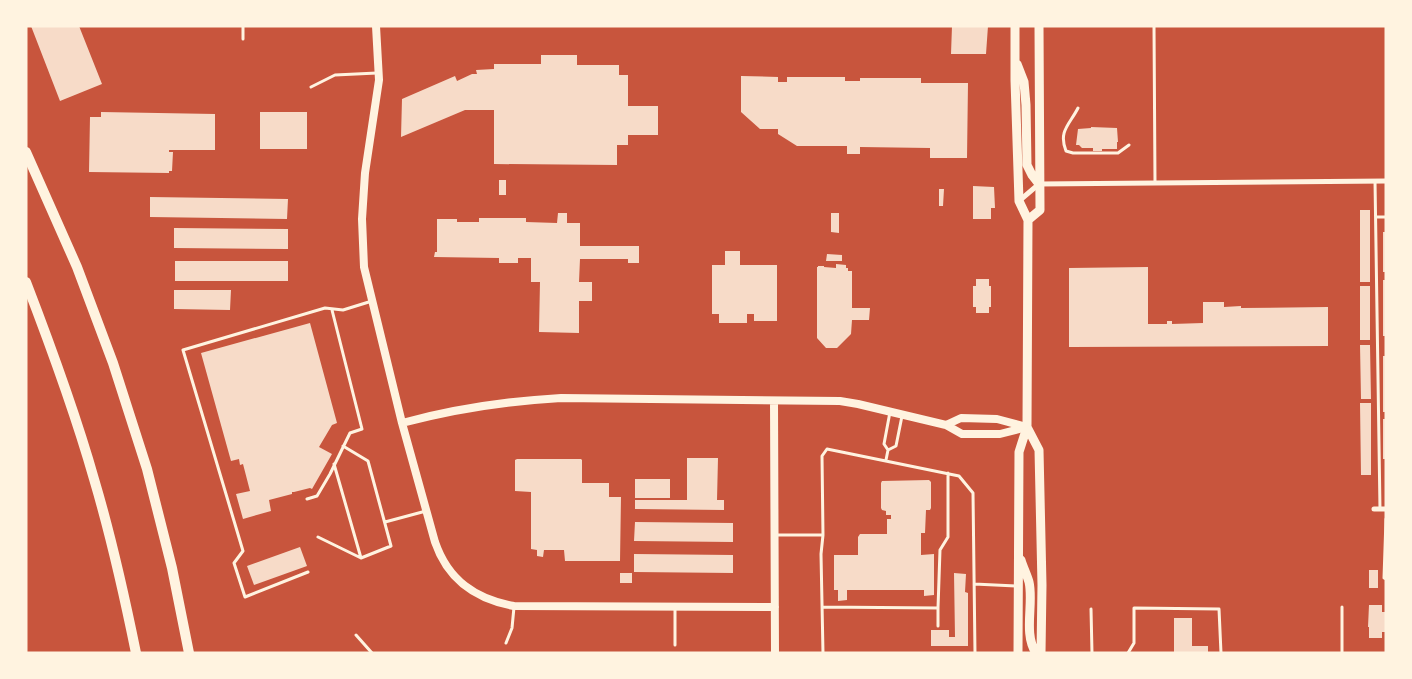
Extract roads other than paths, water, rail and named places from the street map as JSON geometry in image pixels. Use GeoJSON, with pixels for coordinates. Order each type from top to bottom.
{"type":"FeatureCollection","features":[{"type":"Feature","properties":{"kind":"highway"},"geometry":{"type":"LineString","coordinates":[[26,152],[77,267],[113,363],[147,469],[172,568],[189,653]]}},
{"type":"Feature","properties":{"kind":"highway"},"geometry":{"type":"LineString","coordinates":[[26,282],[60,372],[94,480],[120,574],[136,653]]}},
{"type":"Feature","properties":{"kind":"main road"},"geometry":{"type":"LineString","coordinates":[[1015,26],[1019,201],[1028,220],[1027,427],[1019,452],[1018,653]]}},
{"type":"Feature","properties":{"kind":"main road"},"geometry":{"type":"LineString","coordinates":[[1028,220],[1040,210],[1039,26]]}},
{"type":"Feature","properties":{"kind":"main road"},"geometry":{"type":"LineString","coordinates":[[1015,60],[1024,82],[1028,165],[1032,175],[1039,184]]}},
{"type":"Feature","properties":{"kind":"main road"},"geometry":{"type":"LineString","coordinates":[[1027,427],[1039,450],[1042,585],[1041,653]]}},
{"type":"Feature","properties":{"kind":"main road"},"geometry":{"type":"LineString","coordinates":[[1019,555],[1029,583],[1030,635],[1033,649],[1036,653]]}},
{"type":"Feature","properties":{"kind":"street"},"geometry":{"type":"LineString","coordinates":[[376,26],[379,80],[365,173],[362,220],[364,267],[402,423],[439,555],[453,575],[467,588],[501,604],[514,606],[775,607]]}},
{"type":"Feature","properties":{"kind":"street"},"geometry":{"type":"LineString","coordinates":[[1019,201],[1039,184],[1386,181]]}},
{"type":"Feature","properties":{"kind":"street"},"geometry":{"type":"LineString","coordinates":[[402,423],[430,415],[478,406],[561,398],[840,401],[946,425],[962,434],[1000,434],[1027,427]]}},
{"type":"Feature","properties":{"kind":"street"},"geometry":{"type":"LineString","coordinates":[[774,401],[775,653]]}},
{"type":"Feature","properties":{"kind":"street"},"geometry":{"type":"LineString","coordinates":[[946,425],[961,418],[997,419],[1027,427]]}},
{"type":"Feature","properties":{"kind":"lane"},"geometry":{"type":"LineString","coordinates":[[243,26],[243,40]]}},
{"type":"Feature","properties":{"kind":"lane"},"geometry":{"type":"LineString","coordinates":[[1154,26],[1155,183]]}},
{"type":"Feature","properties":{"kind":"lane"},"geometry":{"type":"LineString","coordinates":[[311,87],[335,75],[378,73]]}},
{"type":"Feature","properties":{"kind":"lane"},"geometry":{"type":"LineString","coordinates":[[1078,108],[1064,130],[1066,151],[1073,153],[1118,153],[1129,145]]}},
{"type":"Feature","properties":{"kind":"lane"},"geometry":{"type":"LineString","coordinates":[[1375,181],[1380,509]]}},
{"type":"Feature","properties":{"kind":"lane"},"geometry":{"type":"LineString","coordinates":[[1376,217],[1386,217]]}},
{"type":"Feature","properties":{"kind":"lane"},"geometry":{"type":"LineString","coordinates":[[308,572],[245,598],[234,563],[243,551],[183,350],[325,308],[343,310],[373,301]]}},
{"type":"Feature","properties":{"kind":"lane"},"geometry":{"type":"LineString","coordinates":[[307,499],[317,496],[350,433],[362,429],[332,310]]}},
{"type":"Feature","properties":{"kind":"lane"},"geometry":{"type":"LineString","coordinates":[[886,460],[888,450],[884,444],[890,411]]}},
{"type":"Feature","properties":{"kind":"lane"},"geometry":{"type":"LineString","coordinates":[[888,450],[896,446],[902,414]]}},
{"type":"Feature","properties":{"kind":"lane"},"geometry":{"type":"LineString","coordinates":[[318,537],[361,558],[391,546],[368,461],[343,446]]}},
{"type":"Feature","properties":{"kind":"lane"},"geometry":{"type":"LineString","coordinates":[[823,653],[822,456],[827,449],[959,476],[973,493],[975,653]]}},
{"type":"Feature","properties":{"kind":"lane"},"geometry":{"type":"LineString","coordinates":[[334,464],[361,558]]}},
{"type":"Feature","properties":{"kind":"lane"},"geometry":{"type":"LineString","coordinates":[[938,626],[940,550],[948,537],[948,474]]}},
{"type":"Feature","properties":{"kind":"lane"},"geometry":{"type":"LineString","coordinates":[[1379,476],[1386,476]]}},
{"type":"Feature","properties":{"kind":"lane"},"geometry":{"type":"LineString","coordinates":[[385,522],[426,511]]}},
{"type":"Feature","properties":{"kind":"lane"},"geometry":{"type":"LineString","coordinates":[[1386,519],[1384,578],[1386,579]]}},
{"type":"Feature","properties":{"kind":"lane"},"geometry":{"type":"LineString","coordinates":[[775,535],[823,535]]}},
{"type":"Feature","properties":{"kind":"lane"},"geometry":{"type":"LineString","coordinates":[[974,584],[1019,586]]}},
{"type":"Feature","properties":{"kind":"lane"},"geometry":{"type":"LineString","coordinates":[[506,643],[512,628],[514,606]]}},
{"type":"Feature","properties":{"kind":"lane"},"geometry":{"type":"LineString","coordinates":[[822,606],[938,608]]}},
{"type":"Feature","properties":{"kind":"lane"},"geometry":{"type":"LineString","coordinates":[[1342,606],[1342,653]]}},
{"type":"Feature","properties":{"kind":"lane"},"geometry":{"type":"LineString","coordinates":[[675,607],[675,645]]}},
{"type":"Feature","properties":{"kind":"lane"},"geometry":{"type":"LineString","coordinates":[[1091,608],[1092,653]]}},
{"type":"Feature","properties":{"kind":"lane"},"geometry":{"type":"LineString","coordinates":[[1128,653],[1134,643],[1134,608],[1219,609],[1221,653]]}},
{"type":"Feature","properties":{"kind":"lane"},"geometry":{"type":"LineString","coordinates":[[356,635],[372,653]]}}]}
